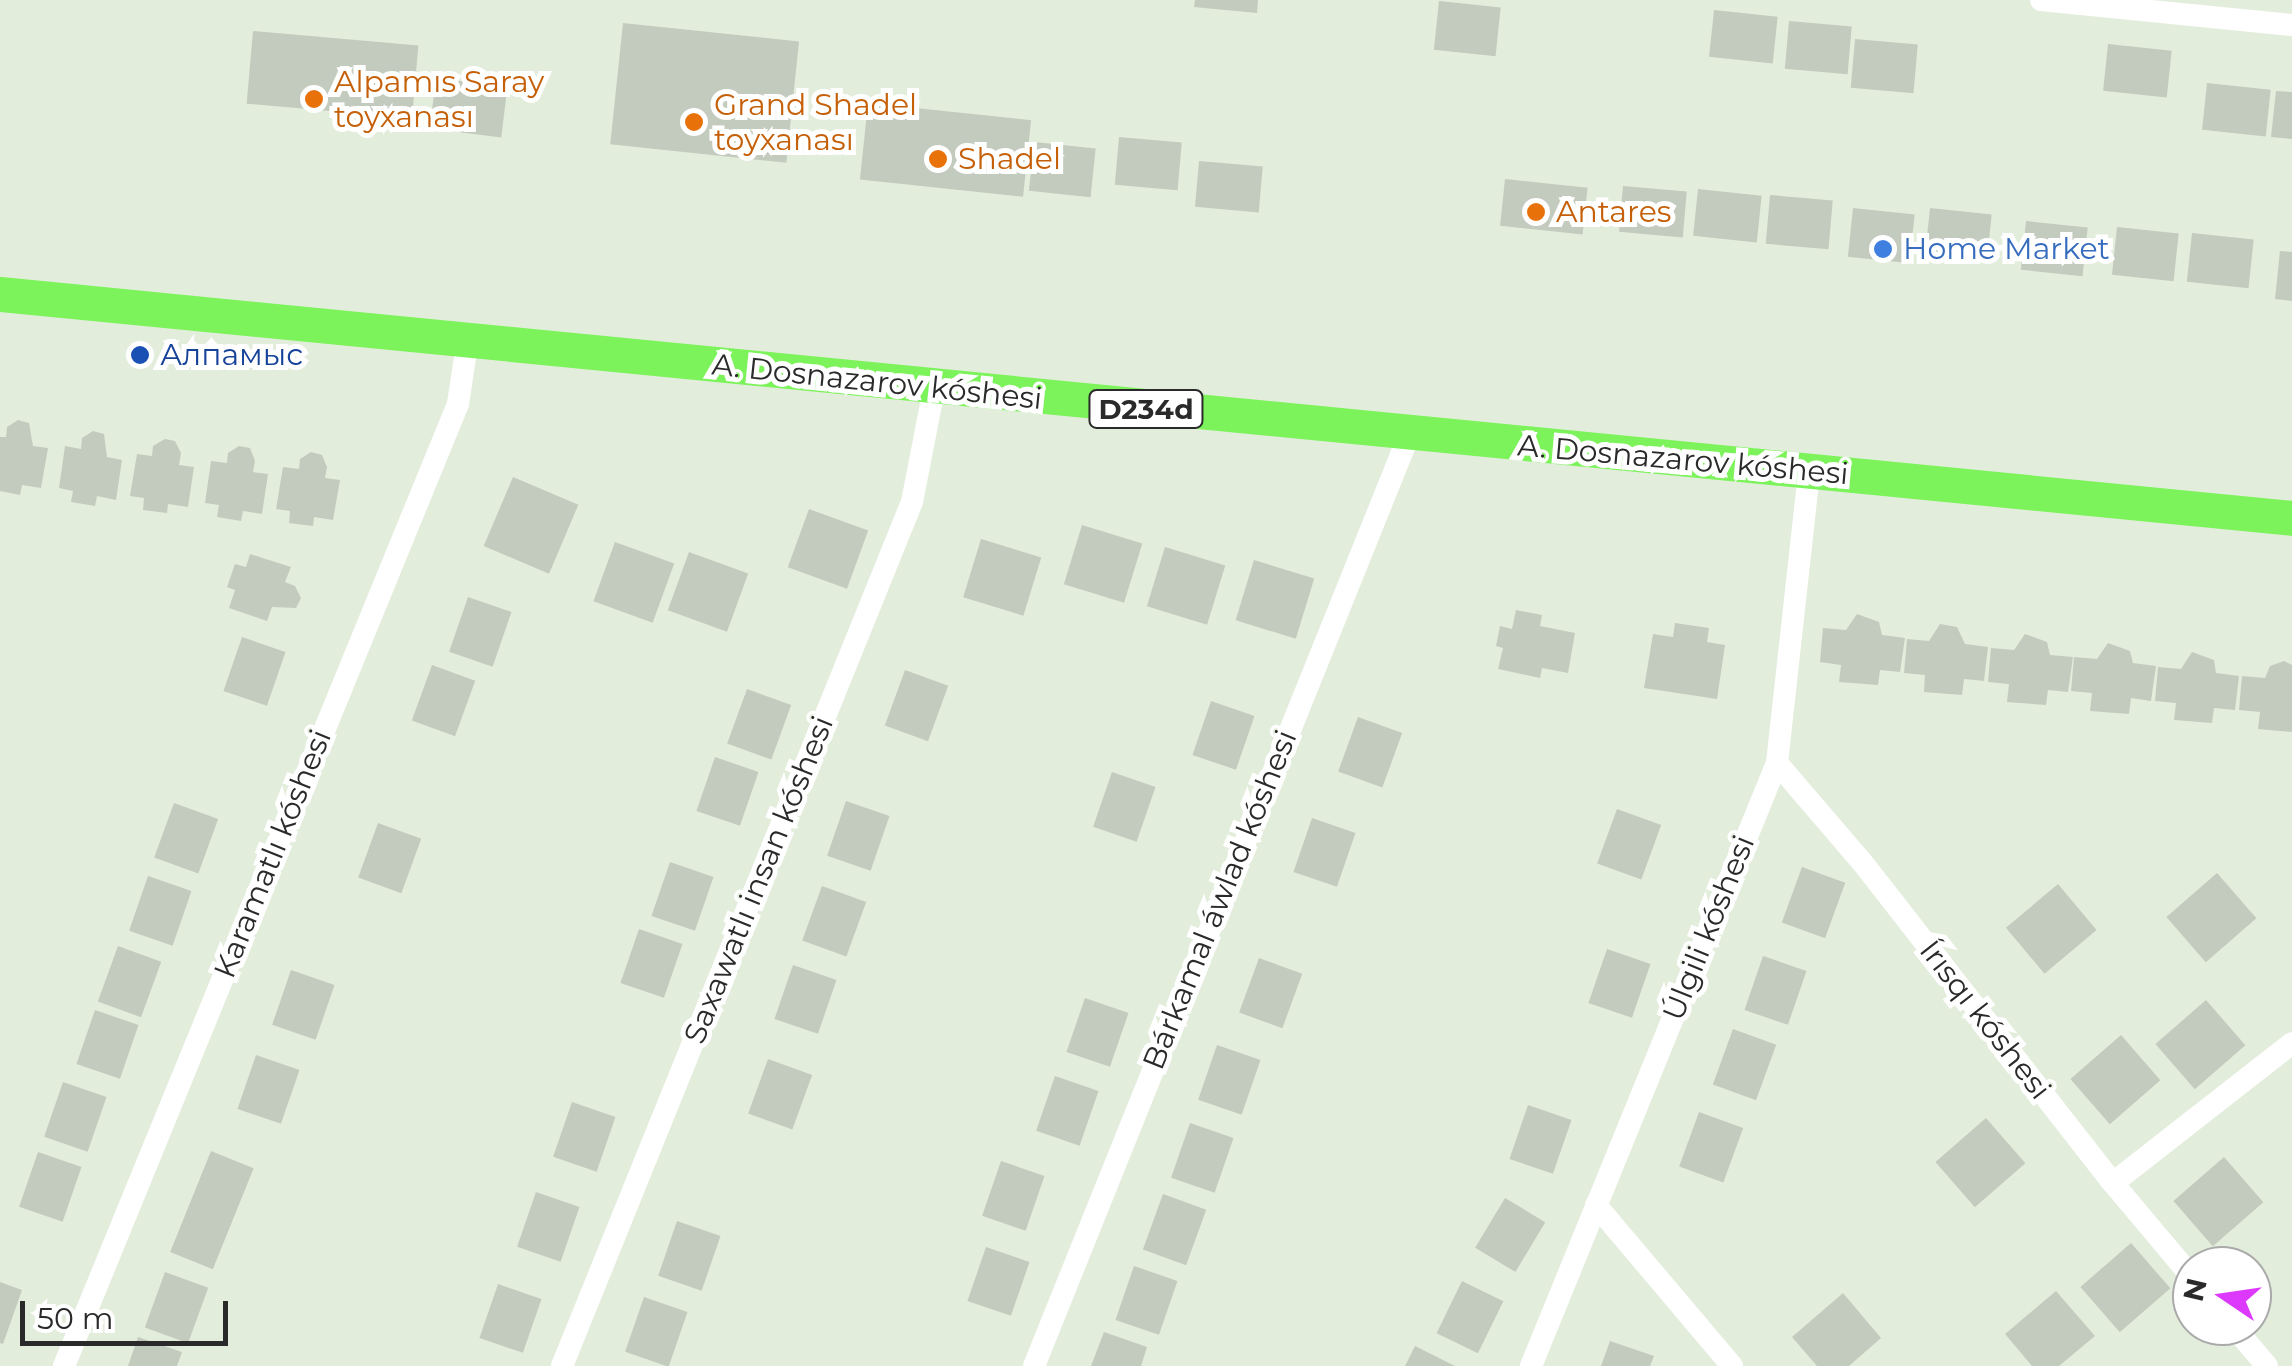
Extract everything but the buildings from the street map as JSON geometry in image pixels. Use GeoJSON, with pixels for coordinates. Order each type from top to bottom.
{"type":"FeatureCollection","features":[{"type":"Feature","properties":{"kind":"main road","name":"A. Dosnazarov kóshesi"},"geometry":{"type":"LineString","coordinates":[[0,294],[2292,518]]}},
{"type":"Feature","properties":{"kind":"street"},"geometry":{"type":"LineString","coordinates":[[2042,0],[2292,25]]}},
{"type":"Feature","properties":{"kind":"street","name":"Karamatlı kóshesi"},"geometry":{"type":"LineString","coordinates":[[64,1366],[458,404],[468,338]]}},
{"type":"Feature","properties":{"kind":"street","name":"Saxawatlı insan kóshesi"},"geometry":{"type":"LineString","coordinates":[[562,1366],[912,502],[934,388]]}},
{"type":"Feature","properties":{"kind":"street","name":"Bárkamal áwlad kóshesi"},"geometry":{"type":"LineString","coordinates":[[1034,1366],[1409,434]]}},
{"type":"Feature","properties":{"kind":"street","name":"Úlgili kóshesi"},"geometry":{"type":"LineString","coordinates":[[1531,1366],[1777,763],[1809,471]]}},
{"type":"Feature","properties":{"kind":"street","name":"Írısqı kóshesi"},"geometry":{"type":"LineString","coordinates":[[1777,763],[1862,862],[2172,1253]]}},
{"type":"Feature","properties":{"kind":"street"},"geometry":{"type":"LineString","coordinates":[[2113,1183],[2292,1042]]}},
{"type":"Feature","properties":{"kind":"street"},"geometry":{"type":"LineString","coordinates":[[1596,1205],[1732,1366]]}},
{"type":"Feature","properties":{"kind":"street"},"geometry":{"type":"LineString","coordinates":[[2250,1346],[2267,1366]]}},
{"type":"Feature","properties":{"kind":"place","name":"Alpamıs Saray toyxanası"},"geometry":{"type":"Point","coordinates":[314,99]}},
{"type":"Feature","properties":{"kind":"place","name":"Grand Shadel toyxanası"},"geometry":{"type":"Point","coordinates":[694,122]}},
{"type":"Feature","properties":{"kind":"place","name":"Shadel"},"geometry":{"type":"Point","coordinates":[938,159]}},
{"type":"Feature","properties":{"kind":"place","name":"Antares"},"geometry":{"type":"Point","coordinates":[1536,212]}},
{"type":"Feature","properties":{"kind":"place","name":"Home Market"},"geometry":{"type":"Point","coordinates":[1883,249]}},
{"type":"Feature","properties":{"kind":"place","name":"Алпамыс"},"geometry":{"type":"Point","coordinates":[140,355]}}]}
